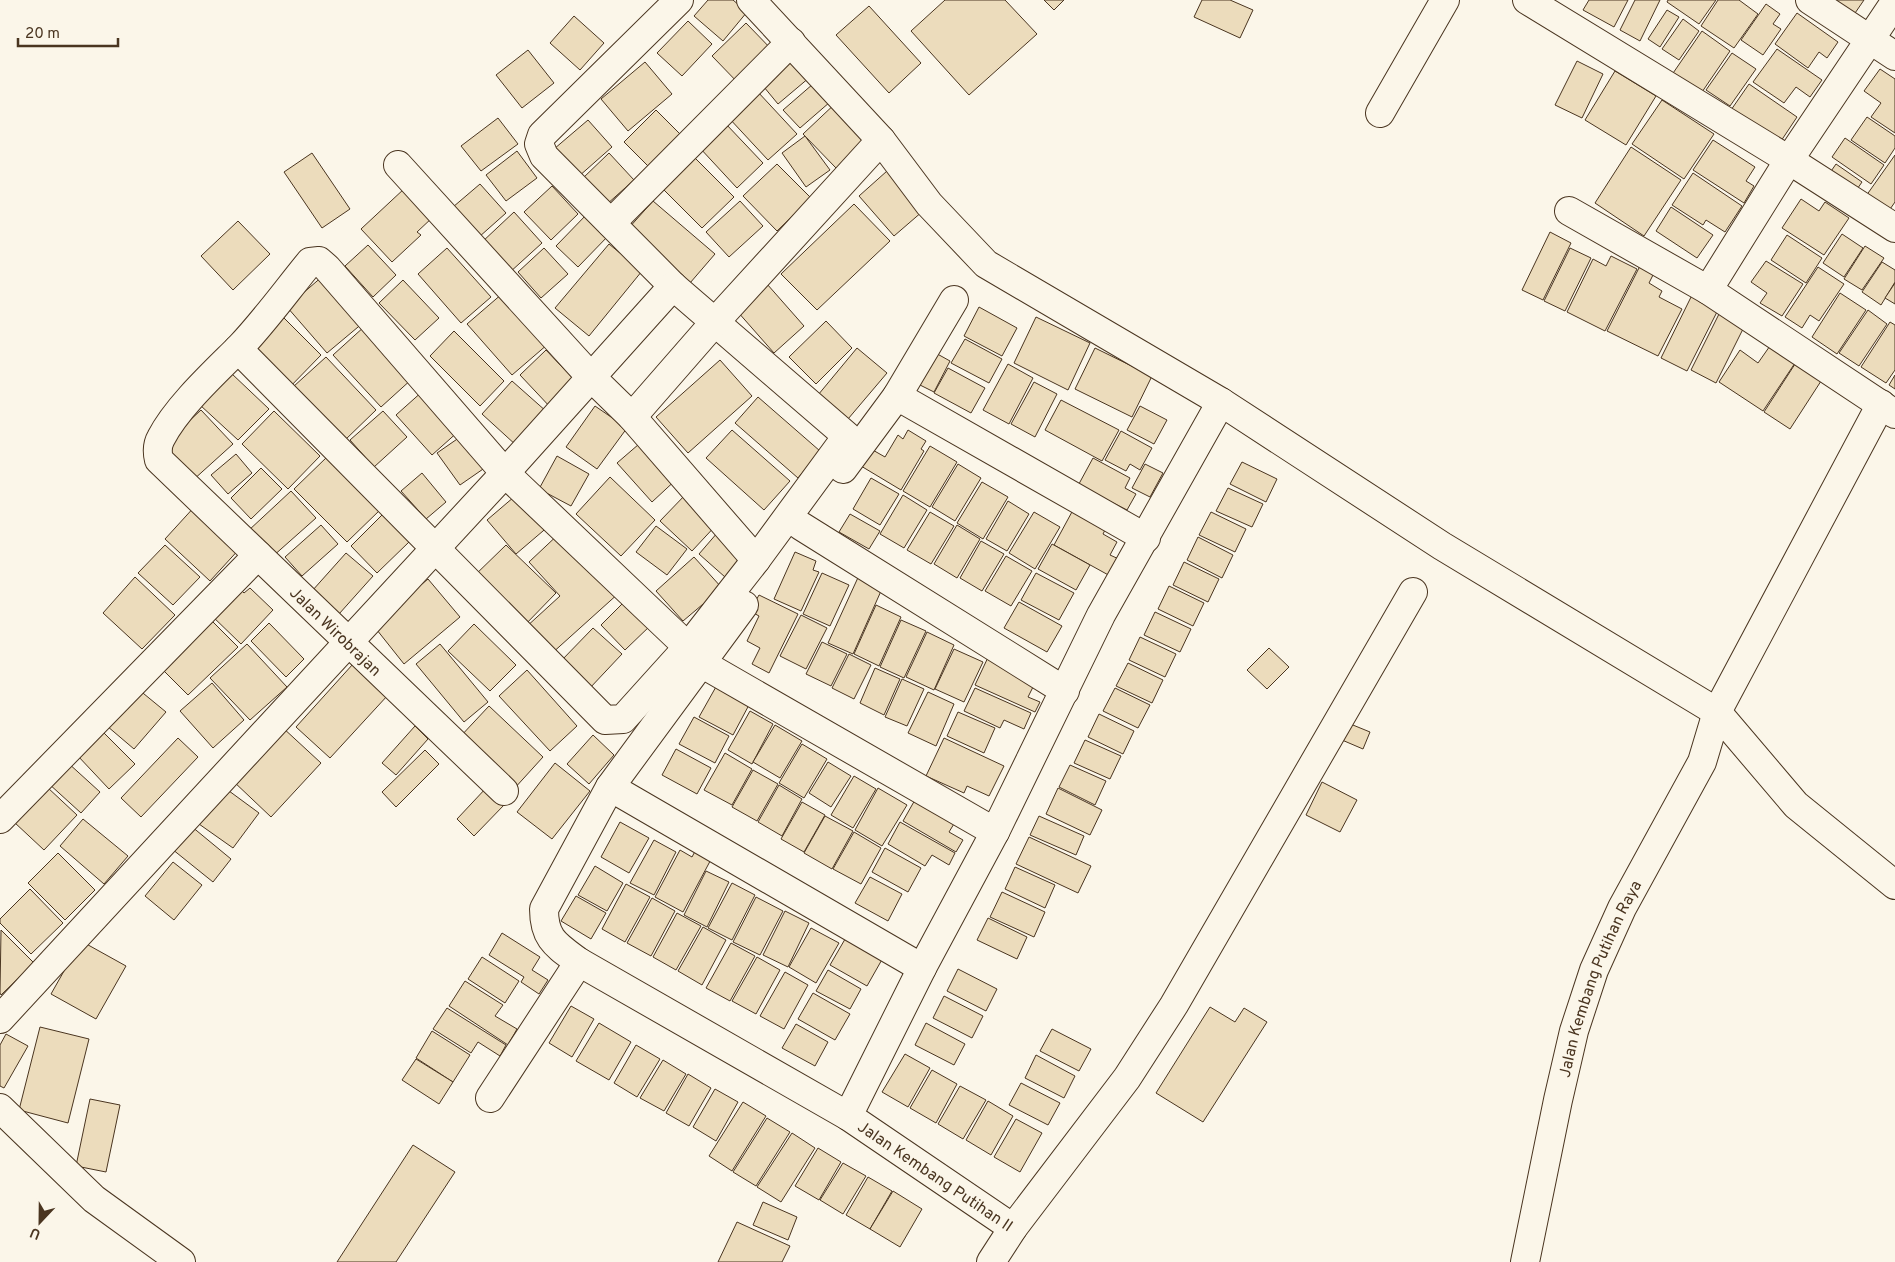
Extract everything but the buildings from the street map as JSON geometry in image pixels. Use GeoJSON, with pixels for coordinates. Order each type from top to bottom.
{"type":"FeatureCollection","features":[{"type":"Feature","properties":{"kind":"street"},"geometry":{"type":"LineString","coordinates":[[679,0],[542,135],[539,144],[544,156],[673,286],[847,436],[756,560],[694,655]]}},
{"type":"Feature","properties":{"kind":"street"},"geometry":{"type":"LineString","coordinates":[[751,0],[881,140],[929,204],[986,264],[1221,402],[1442,546],[1717,712],[1796,805],[1886,880],[1895,885]]}},
{"type":"Feature","properties":{"kind":"street"},"geometry":{"type":"LineString","coordinates":[[1380,112],[1445,0]]}},
{"type":"Feature","properties":{"kind":"street"},"geometry":{"type":"LineString","coordinates":[[1527,0],[1789,160],[1895,228]]}},
{"type":"Feature","properties":{"kind":"street"},"geometry":{"type":"LineString","coordinates":[[1810,0],[1895,56]]}},
{"type":"Feature","properties":{"kind":"street"},"geometry":{"type":"LineString","coordinates":[[1708,290],[1789,160],[1895,2]]}},
{"type":"Feature","properties":{"kind":"street"},"geometry":{"type":"LineString","coordinates":[[611,223],[791,42]]}},
{"type":"Feature","properties":{"kind":"street"},"geometry":{"type":"LineString","coordinates":[[632,417],[714,323],[881,140]]}},
{"type":"Feature","properties":{"kind":"street"},"geometry":{"type":"LineString","coordinates":[[398,165],[591,377],[632,417],[756,560]]}},
{"type":"Feature","properties":{"kind":"street"},"geometry":{"type":"LineString","coordinates":[[1569,211],[1708,290],[1888,409]]}},
{"type":"Feature","properties":{"kind":"street","name":"Jalan Wirobrajan"},"geometry":{"type":"LineString","coordinates":[[504,791],[169,471],[159,460],[157,451],[160,439],[215,371],[238,349],[310,262],[319,261],[505,473]]}},
{"type":"Feature","properties":{"kind":"street"},"geometry":{"type":"LineString","coordinates":[[0,1019],[505,473],[673,286]]}},
{"type":"Feature","properties":{"kind":"street"},"geometry":{"type":"LineString","coordinates":[[238,349],[605,720],[623,719],[694,655],[801,526],[897,396],[954,300]]}},
{"type":"Feature","properties":{"kind":"street"},"geometry":{"type":"LineString","coordinates":[[897,396],[1146,538]]}},
{"type":"Feature","properties":{"kind":"street"},"geometry":{"type":"LineString","coordinates":[[848,1116],[922,968],[995,832],[1101,615],[1221,402]]}},
{"type":"Feature","properties":{"kind":"street","name":"Jalan Kembang Putihan Raya"},"geometry":{"type":"LineString","coordinates":[[1525,1262],[1574,1031],[1594,970],[1622,908],[1702,762],[1717,712],[1888,409]]}},
{"type":"Feature","properties":{"kind":"street"},"geometry":{"type":"LineString","coordinates":[[505,473],[694,655],[995,832]]}},
{"type":"Feature","properties":{"kind":"street"},"geometry":{"type":"LineString","coordinates":[[801,526],[1065,690]]}},
{"type":"Feature","properties":{"kind":"street"},"geometry":{"type":"LineString","coordinates":[[0,819],[258,555]]}},
{"type":"Feature","properties":{"kind":"street"},"geometry":{"type":"LineString","coordinates":[[1013,1228],[1127,1078],[1174,1005],[1413,592]]}},
{"type":"Feature","properties":{"kind":"street","name":"Jalan Kembang Putihan II"},"geometry":{"type":"LineString","coordinates":[[694,655],[610,787],[544,909],[544,927],[554,943],[579,962],[848,1116],[1013,1228],[991,1262]]}},
{"type":"Feature","properties":{"kind":"street"},"geometry":{"type":"LineString","coordinates":[[610,787],[922,968]]}},
{"type":"Feature","properties":{"kind":"street"},"geometry":{"type":"LineString","coordinates":[[490,1098],[579,962]]}},
{"type":"Feature","properties":{"kind":"street"},"geometry":{"type":"LineString","coordinates":[[0,1108],[94,1199],[181,1262]]}}]}
